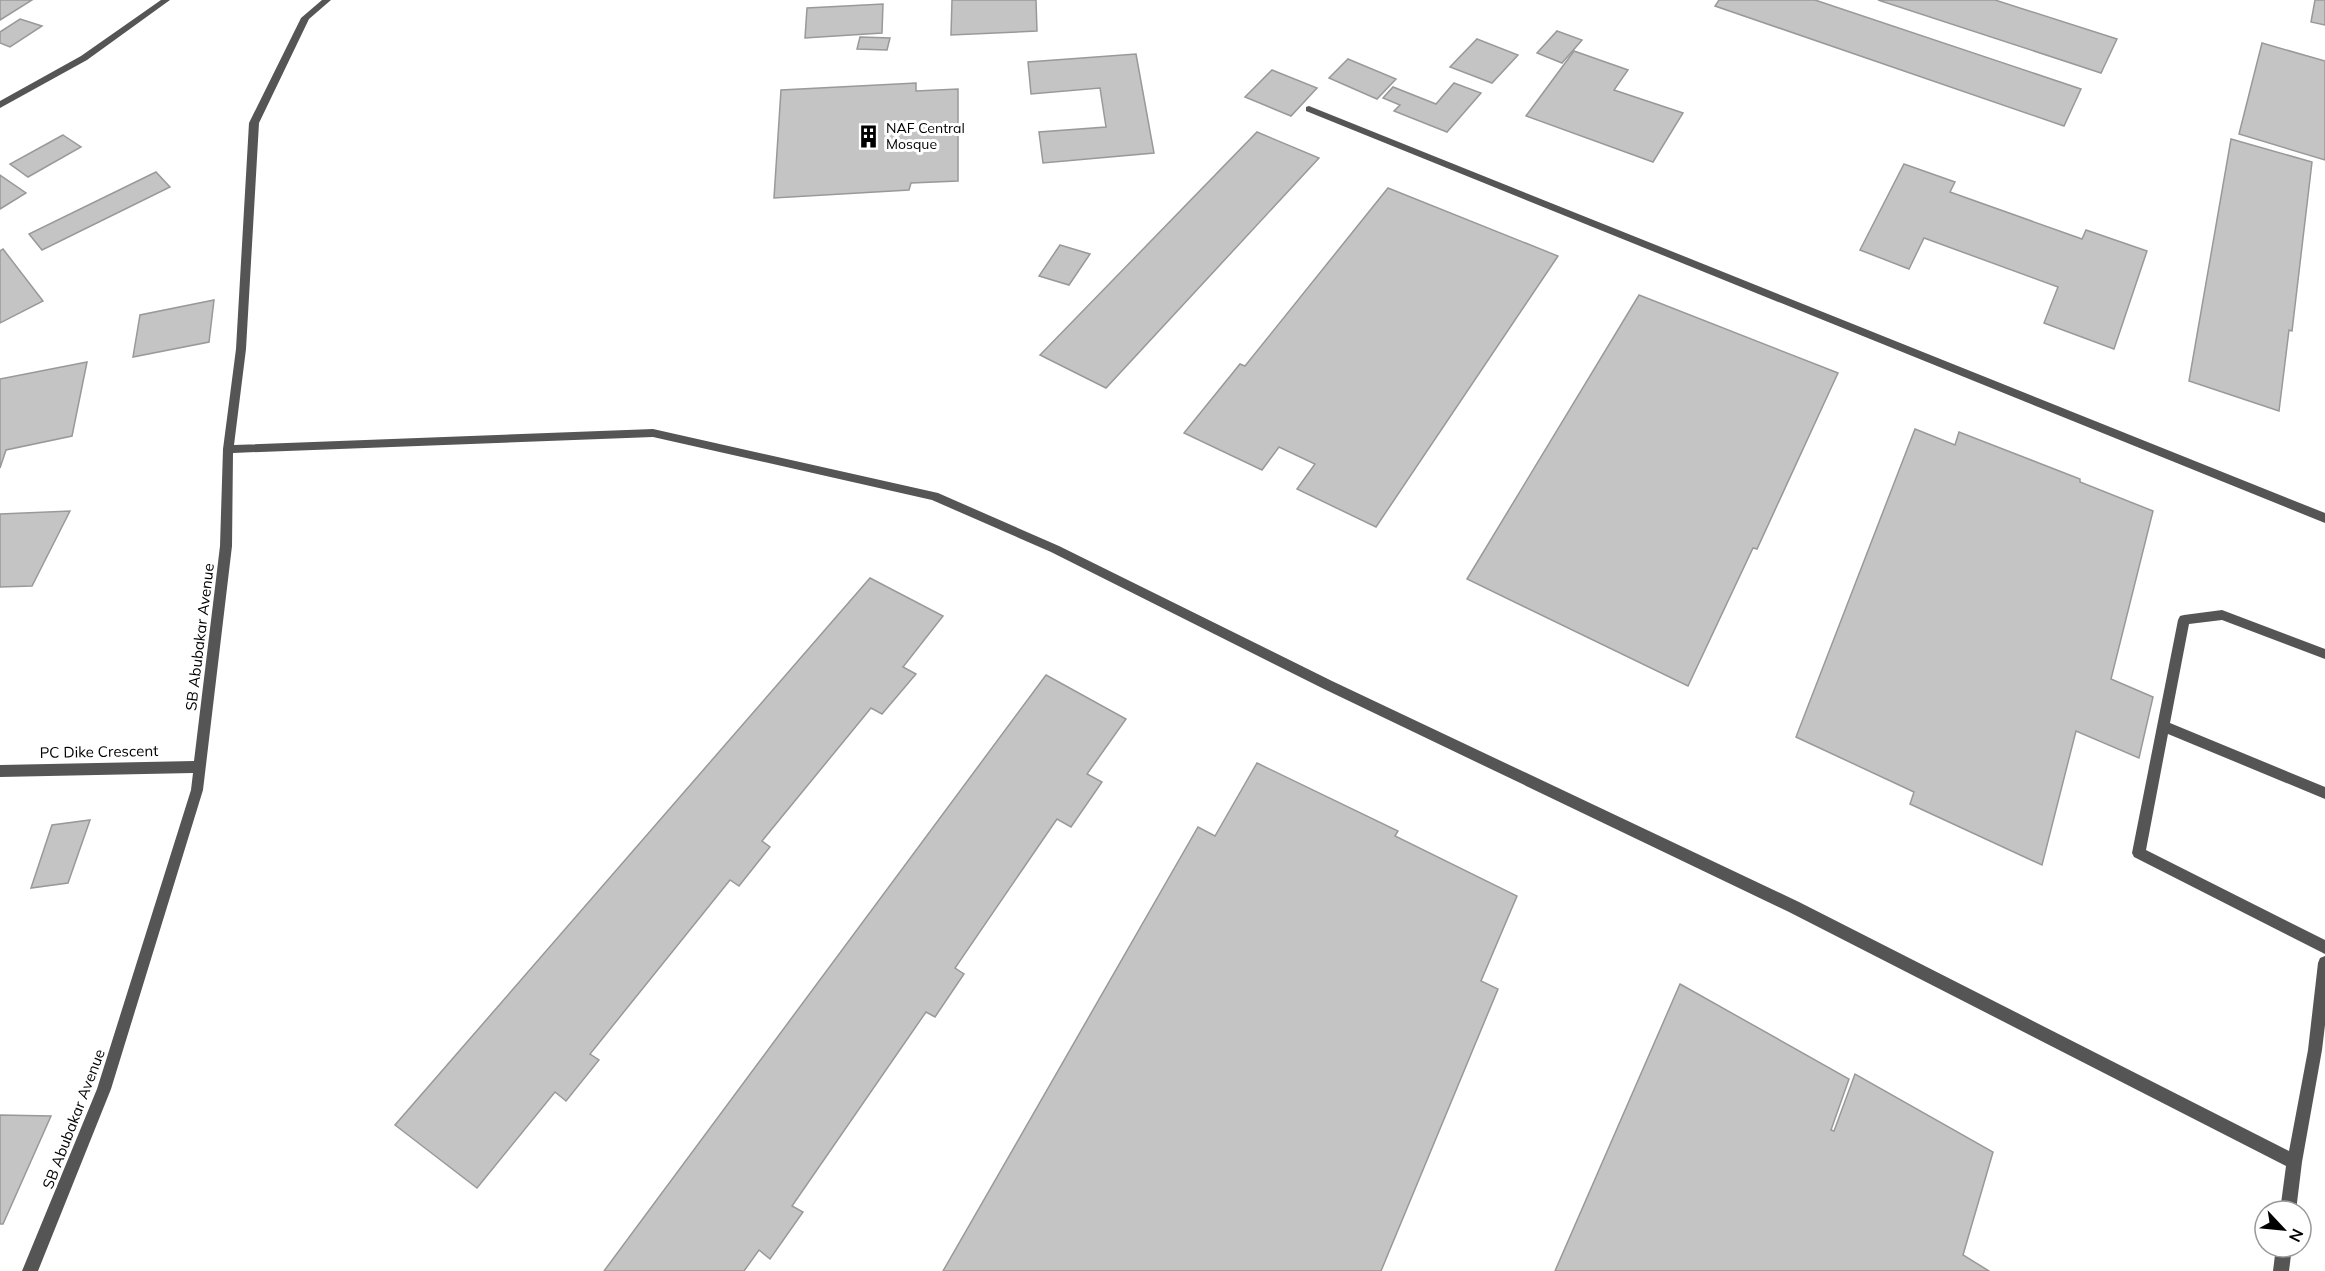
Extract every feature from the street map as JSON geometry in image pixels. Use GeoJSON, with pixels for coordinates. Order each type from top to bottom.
{"type":"FeatureCollection","features":[{"type":"Feature","properties":{"kind":"street"},"geometry":{"type":"LineString","coordinates":[[0,105],[84,58],[166,0]]}},
{"type":"Feature","properties":{"kind":"street","name":"SB Abubakar Avenue"},"geometry":{"type":"LineString","coordinates":[[30,1271],[104,1089],[197,790],[226,546],[228,449],[241,349],[254,123],[305,18],[327,0]]}},
{"type":"Feature","properties":{"kind":"street"},"geometry":{"type":"LineString","coordinates":[[1309,109],[2325,518]]}},
{"type":"Feature","properties":{"kind":"street"},"geometry":{"type":"LineString","coordinates":[[228,449],[653,433],[934,496],[1055,549],[1328,685],[1794,907],[2294,1162]]}},
{"type":"Feature","properties":{"kind":"street"},"geometry":{"type":"LineString","coordinates":[[2325,654],[2222,615],[2184,620],[2139,853],[2325,946]]}},
{"type":"Feature","properties":{"kind":"street"},"geometry":{"type":"LineString","coordinates":[[2164,726],[2325,793]]}},
{"type":"Feature","properties":{"kind":"street","name":"PC Dike Crescent"},"geometry":{"type":"LineString","coordinates":[[0,771],[200,766]]}},
{"type":"Feature","properties":{"kind":"street"},"geometry":{"type":"LineString","coordinates":[[2289,1199],[2315,1050],[2325,963]]}},
{"type":"Feature","properties":{"kind":"building"},"geometry":{"type":"Polygon","coordinates":[[[0,0],[32,0],[0,20],[0,0]]]}},
{"type":"Feature","properties":{"kind":"building"},"geometry":{"type":"Polygon","coordinates":[[[952,0],[1036,0],[1037,31],[951,35],[952,0]]]}},
{"type":"Feature","properties":{"kind":"building"},"geometry":{"type":"Polygon","coordinates":[[[1719,0],[1815,0],[2081,89],[2064,126],[1715,6],[1719,0]]]}},
{"type":"Feature","properties":{"kind":"building"},"geometry":{"type":"Polygon","coordinates":[[[1878,0],[1995,0],[2117,39],[2101,73],[1878,0]]]}},
{"type":"Feature","properties":{"kind":"building"},"geometry":{"type":"Polygon","coordinates":[[[2315,0],[2325,0],[2325,25],[2311,22],[2315,0]]]}},
{"type":"Feature","properties":{"kind":"building"},"geometry":{"type":"Polygon","coordinates":[[[883,4],[882,33],[805,38],[807,8],[883,4]]]}},
{"type":"Feature","properties":{"kind":"building"},"geometry":{"type":"Polygon","coordinates":[[[20,19],[42,26],[10,47],[0,43],[0,32],[20,19]]]}},
{"type":"Feature","properties":{"kind":"building"},"geometry":{"type":"Polygon","coordinates":[[[1557,31],[1582,40],[1562,63],[1537,53],[1557,31]]]}},
{"type":"Feature","properties":{"kind":"building"},"geometry":{"type":"Polygon","coordinates":[[[860,37],[890,38],[887,50],[857,49],[860,37]]]}},
{"type":"Feature","properties":{"kind":"building"},"geometry":{"type":"Polygon","coordinates":[[[1477,39],[1518,55],[1492,83],[1450,67],[1477,39]]]}},
{"type":"Feature","properties":{"kind":"building"},"geometry":{"type":"Polygon","coordinates":[[[2262,43],[2325,61],[2325,160],[2239,134],[2262,43]]]}},
{"type":"Feature","properties":{"kind":"building"},"geometry":{"type":"Polygon","coordinates":[[[1574,51],[1628,70],[1614,90],[1683,113],[1653,162],[1526,116],[1574,51]]]}},
{"type":"Feature","properties":{"kind":"building"},"geometry":{"type":"Polygon","coordinates":[[[1136,54],[1154,153],[1043,163],[1039,132],[1106,127],[1100,88],[1031,94],[1028,62],[1136,54]]]}},
{"type":"Feature","properties":{"kind":"building"},"geometry":{"type":"Polygon","coordinates":[[[1348,59],[1396,79],[1377,99],[1329,78],[1348,59]]]}},
{"type":"Feature","properties":{"kind":"building"},"geometry":{"type":"Polygon","coordinates":[[[1272,70],[1317,88],[1291,116],[1245,97],[1272,70]]]}},
{"type":"Feature","properties":{"kind":"building","name":"NAF Central Mosque"},"geometry":{"type":"Polygon","coordinates":[[[916,83],[916,91],[958,89],[958,181],[911,183],[909,190],[774,198],[781,90],[916,83]]]}},
{"type":"Feature","properties":{"kind":"building"},"geometry":{"type":"Polygon","coordinates":[[[1454,83],[1481,93],[1447,132],[1394,111],[1400,105],[1383,98],[1393,87],[1436,104],[1454,83]]]}},
{"type":"Feature","properties":{"kind":"building"},"geometry":{"type":"Polygon","coordinates":[[[1257,132],[1319,158],[1106,388],[1040,355],[1257,132]]]}},
{"type":"Feature","properties":{"kind":"building"},"geometry":{"type":"Polygon","coordinates":[[[63,135],[81,147],[28,177],[10,164],[63,135]]]}},
{"type":"Feature","properties":{"kind":"building"},"geometry":{"type":"Polygon","coordinates":[[[2231,139],[2312,162],[2292,331],[2289,330],[2279,411],[2189,381],[2231,139]]]}},
{"type":"Feature","properties":{"kind":"building"},"geometry":{"type":"Polygon","coordinates":[[[1904,164],[1955,182],[1950,192],[2082,239],[2086,230],[2147,251],[2114,349],[2044,323],[2058,287],[1924,238],[1909,269],[1860,250],[1904,164]]]}},
{"type":"Feature","properties":{"kind":"building"},"geometry":{"type":"Polygon","coordinates":[[[156,172],[170,187],[42,250],[29,234],[156,172]]]}},
{"type":"Feature","properties":{"kind":"building"},"geometry":{"type":"Polygon","coordinates":[[[0,175],[26,193],[0,209],[0,175]]]}},
{"type":"Feature","properties":{"kind":"building"},"geometry":{"type":"Polygon","coordinates":[[[1388,188],[1558,256],[1376,527],[1297,489],[1315,464],[1279,447],[1262,470],[1184,433],[1240,364],[1245,366],[1388,188]]]}},
{"type":"Feature","properties":{"kind":"building"},"geometry":{"type":"Polygon","coordinates":[[[1060,245],[1090,254],[1069,285],[1039,276],[1060,245]]]}},
{"type":"Feature","properties":{"kind":"building"},"geometry":{"type":"Polygon","coordinates":[[[3,249],[43,301],[0,323],[0,251],[3,249]]]}},
{"type":"Feature","properties":{"kind":"building"},"geometry":{"type":"Polygon","coordinates":[[[1639,295],[1838,373],[1757,549],[1753,548],[1688,686],[1467,579],[1639,295]]]}},
{"type":"Feature","properties":{"kind":"building"},"geometry":{"type":"Polygon","coordinates":[[[214,300],[209,342],[133,357],[140,315],[214,300]]]}},
{"type":"Feature","properties":{"kind":"building"},"geometry":{"type":"Polygon","coordinates":[[[87,362],[72,436],[6,450],[0,468],[0,379],[87,362]]]}},
{"type":"Feature","properties":{"kind":"building"},"geometry":{"type":"Polygon","coordinates":[[[1915,429],[1955,445],[1959,432],[2080,479],[2080,482],[2153,511],[2111,679],[2153,697],[2139,758],[2076,731],[2042,865],[1910,804],[1914,792],[1796,737],[1915,429]]]}},
{"type":"Feature","properties":{"kind":"building"},"geometry":{"type":"Polygon","coordinates":[[[70,511],[32,586],[0,587],[0,514],[70,511]]]}},
{"type":"Feature","properties":{"kind":"building"},"geometry":{"type":"Polygon","coordinates":[[[870,578],[943,616],[903,667],[916,674],[882,714],[871,708],[762,841],[770,847],[739,886],[730,880],[590,1054],[599,1060],[566,1101],[555,1092],[477,1188],[395,1125],[870,578]]]}},
{"type":"Feature","properties":{"kind":"building"},"geometry":{"type":"Polygon","coordinates":[[[1046,675],[1126,719],[1087,774],[1102,782],[1071,827],[1057,819],[955,968],[964,974],[935,1017],[926,1012],[792,1206],[803,1212],[770,1259],[759,1250],[744,1271],[604,1271],[1046,675]]]}},
{"type":"Feature","properties":{"kind":"building"},"geometry":{"type":"Polygon","coordinates":[[[1257,763],[1398,831],[1395,836],[1517,896],[1481,981],[1498,989],[1381,1271],[943,1271],[1198,827],[1215,836],[1257,763]]]}},
{"type":"Feature","properties":{"kind":"building"},"geometry":{"type":"Polygon","coordinates":[[[90,820],[68,883],[31,888],[52,825],[90,820]]]}},
{"type":"Feature","properties":{"kind":"building"},"geometry":{"type":"Polygon","coordinates":[[[1680,984],[1849,1079],[1831,1130],[1834,1131],[1855,1074],[1993,1152],[1963,1255],[1989,1271],[1555,1271],[1680,984]]]}},
{"type":"Feature","properties":{"kind":"building"},"geometry":{"type":"Polygon","coordinates":[[[0,1115],[51,1116],[3,1224],[0,1224],[0,1115]]]}},
{"type":"Feature","properties":{"kind":"place","name":"NAF Central Mosque"},"geometry":{"type":"Point","coordinates":[868,136]}}]}
